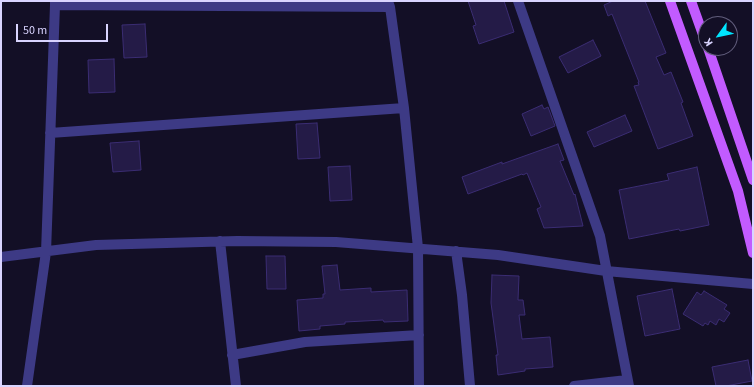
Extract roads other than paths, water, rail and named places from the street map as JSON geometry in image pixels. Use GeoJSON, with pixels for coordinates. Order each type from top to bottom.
{"type":"FeatureCollection","features":[{"type":"Feature","properties":{"kind":"main road"},"geometry":{"type":"LineString","coordinates":[[670,1],[738,191],[753,253]]}},
{"type":"Feature","properties":{"kind":"main road"},"geometry":{"type":"LineString","coordinates":[[691,1],[698,21]]}},
{"type":"Feature","properties":{"kind":"main road"},"geometry":{"type":"LineString","coordinates":[[711,56],[753,180]]}},
{"type":"Feature","properties":{"kind":"street"},"geometry":{"type":"LineString","coordinates":[[518,1],[600,236],[628,383],[574,386]]}},
{"type":"Feature","properties":{"kind":"street"},"geometry":{"type":"LineString","coordinates":[[27,386],[46,252],[55,3],[389,4],[404,108],[418,248],[419,386]]}},
{"type":"Feature","properties":{"kind":"street"},"geometry":{"type":"LineString","coordinates":[[50,133],[404,108]]}},
{"type":"Feature","properties":{"kind":"street"},"geometry":{"type":"LineString","coordinates":[[1,257],[96,245],[220,241],[336,242],[498,255],[606,271],[753,284]]}},
{"type":"Feature","properties":{"kind":"street"},"geometry":{"type":"LineString","coordinates":[[220,241],[236,386]]}},
{"type":"Feature","properties":{"kind":"street"},"geometry":{"type":"LineString","coordinates":[[456,251],[462,295],[470,386]]}},
{"type":"Feature","properties":{"kind":"street"},"geometry":{"type":"LineString","coordinates":[[232,355],[305,342],[419,335]]}}]}
